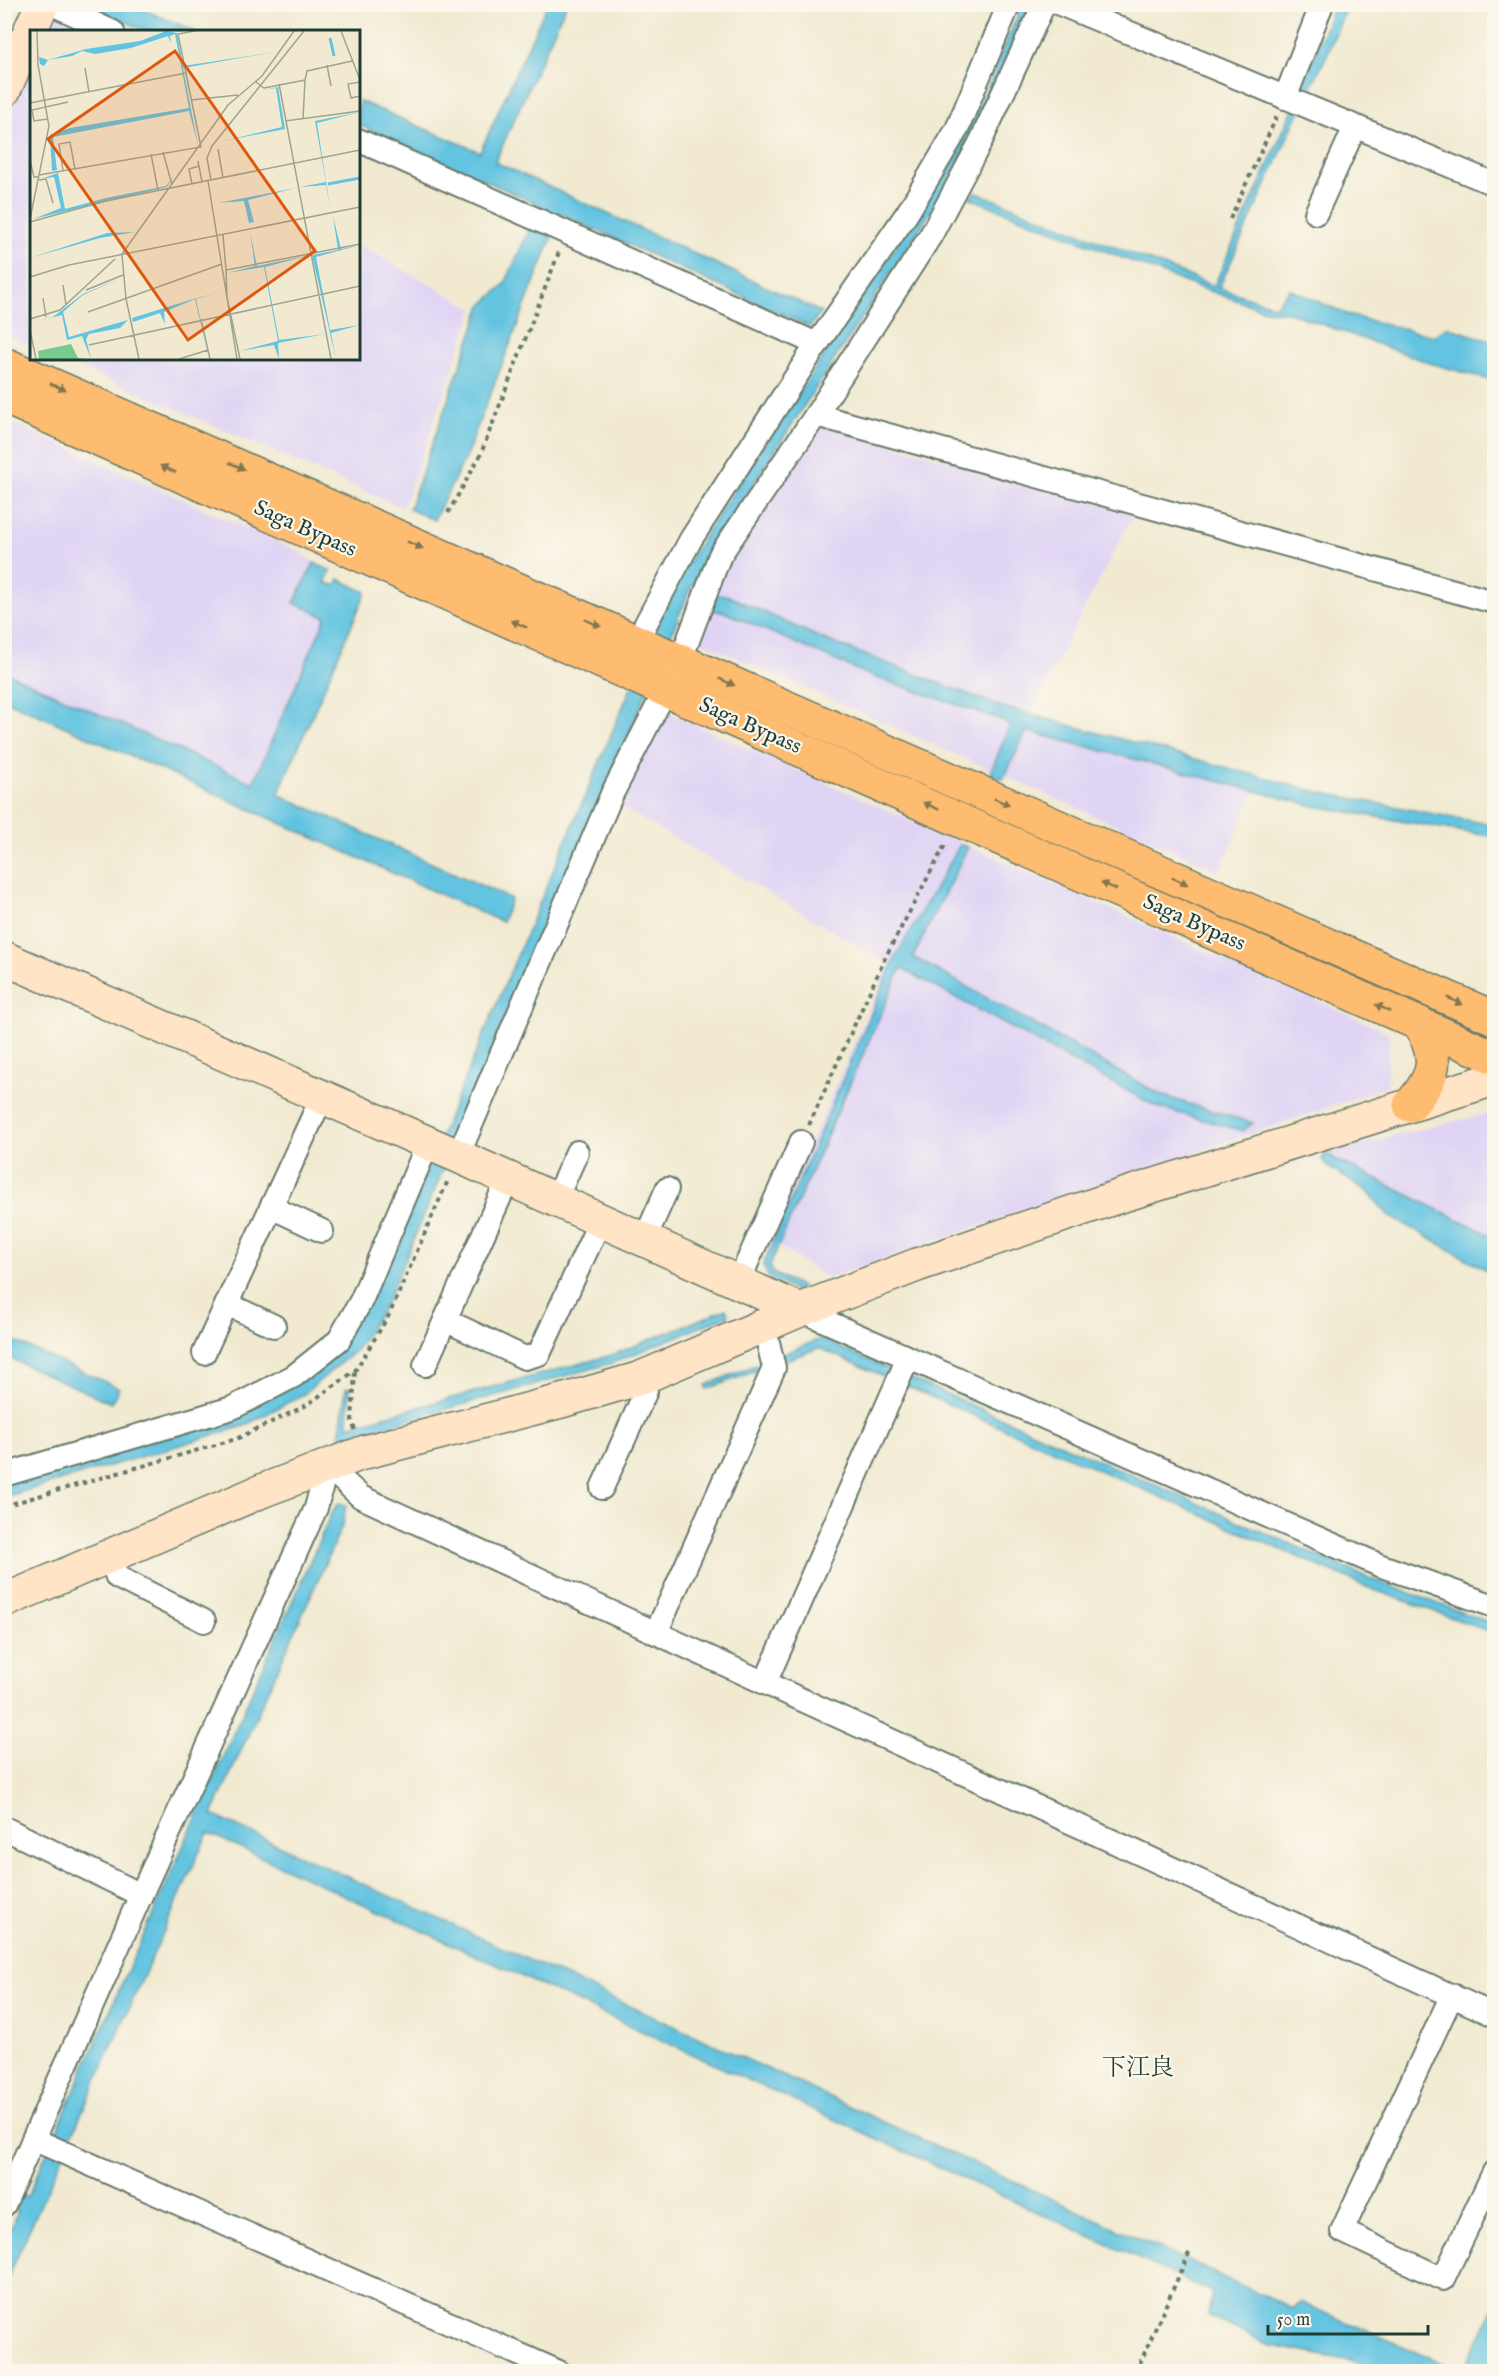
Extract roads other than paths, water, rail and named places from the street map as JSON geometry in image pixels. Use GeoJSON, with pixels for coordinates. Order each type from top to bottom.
{"type":"FeatureCollection","features":[{"type":"Feature","properties":{"kind":"highway","name":"Saga Bypass"},"geometry":{"type":"LineString","coordinates":[[4,364],[636,653],[671,674],[959,819],[1494,1057]]}},
{"type":"Feature","properties":{"kind":"highway","name":"Saga Bypass"},"geometry":{"type":"LineString","coordinates":[[4,397],[636,653]]}},
{"type":"Feature","properties":{"kind":"highway","name":"Saga Bypass"},"geometry":{"type":"LineString","coordinates":[[671,674],[1494,1018]]}},
{"type":"Feature","properties":{"kind":"highway"},"geometry":{"type":"LineString","coordinates":[[1410,1105],[1424,1089],[1434,1065],[1429,1041],[1419,1023]]}},
{"type":"Feature","properties":{"kind":"street"},"geometry":{"type":"LineString","coordinates":[[31,30],[42,4]]}},
{"type":"Feature","properties":{"kind":"street"},"geometry":{"type":"LineString","coordinates":[[52,4],[109,30]]}},
{"type":"Feature","properties":{"kind":"street"},"geometry":{"type":"LineString","coordinates":[[636,653],[691,539],[817,344],[908,212],[957,129],[1009,4]]}},
{"type":"Feature","properties":{"kind":"street"},"geometry":{"type":"LineString","coordinates":[[458,1156],[612,794],[671,674],[720,555],[816,415],[931,235],[980,143],[1044,4]]}},
{"type":"Feature","properties":{"kind":"street"},"geometry":{"type":"LineString","coordinates":[[1060,4],[1494,184]]}},
{"type":"Feature","properties":{"kind":"street"},"geometry":{"type":"LineString","coordinates":[[1285,98],[1322,4]]}},
{"type":"Feature","properties":{"kind":"street"},"geometry":{"type":"LineString","coordinates":[[4,90],[30,31]]}},
{"type":"Feature","properties":{"kind":"street"},"geometry":{"type":"LineString","coordinates":[[1316,213],[1355,127]]}},
{"type":"Feature","properties":{"kind":"street"},"geometry":{"type":"LineString","coordinates":[[360,141],[817,344]]}},
{"type":"Feature","properties":{"kind":"street"},"geometry":{"type":"LineString","coordinates":[[816,415],[1494,602]]}},
{"type":"Feature","properties":{"kind":"street"},"geometry":{"type":"LineString","coordinates":[[4,958],[458,1156],[738,1283],[1379,1564],[1494,1606]]}},
{"type":"Feature","properties":{"kind":"street"},"geometry":{"type":"LineString","coordinates":[[656,1633],[769,1347],[800,1310],[917,1265],[1117,1197],[1494,1079]]}},
{"type":"Feature","properties":{"kind":"street"},"geometry":{"type":"LineString","coordinates":[[204,1353],[322,1097]]}},
{"type":"Feature","properties":{"kind":"street"},"geometry":{"type":"LineString","coordinates":[[738,1283],[801,1142]]}},
{"type":"Feature","properties":{"kind":"street"},"geometry":{"type":"LineString","coordinates":[[4,1475],[232,1408],[294,1376],[339,1340],[361,1301],[428,1143]]}},
{"type":"Feature","properties":{"kind":"street"},"geometry":{"type":"LineString","coordinates":[[555,1201],[577,1152]]}},
{"type":"Feature","properties":{"kind":"street"},"geometry":{"type":"LineString","coordinates":[[424,1365],[508,1179]]}},
{"type":"Feature","properties":{"kind":"street"},"geometry":{"type":"LineString","coordinates":[[644,1240],[668,1189]]}},
{"type":"Feature","properties":{"kind":"street"},"geometry":{"type":"LineString","coordinates":[[272,1207],[322,1231]]}},
{"type":"Feature","properties":{"kind":"street"},"geometry":{"type":"LineString","coordinates":[[445,1320],[525,1358],[539,1354],[600,1221]]}},
{"type":"Feature","properties":{"kind":"street"},"geometry":{"type":"LineString","coordinates":[[227,1304],[274,1326]]}},
{"type":"Feature","properties":{"kind":"street"},"geometry":{"type":"LineString","coordinates":[[4,1601],[264,1490],[365,1452],[641,1378],[769,1347]]}},
{"type":"Feature","properties":{"kind":"street"},"geometry":{"type":"LineString","coordinates":[[765,1683],[908,1358]]}},
{"type":"Feature","properties":{"kind":"street"},"geometry":{"type":"LineString","coordinates":[[602,1488],[646,1391],[641,1378]]}},
{"type":"Feature","properties":{"kind":"street"},"geometry":{"type":"LineString","coordinates":[[327,1466],[361,1497],[1494,2014]]}},
{"type":"Feature","properties":{"kind":"street"},"geometry":{"type":"LineString","coordinates":[[4,2205],[316,1508],[327,1466]]}},
{"type":"Feature","properties":{"kind":"street"},"geometry":{"type":"LineString","coordinates":[[110,1557],[117,1576],[204,1621]]}},
{"type":"Feature","properties":{"kind":"street"},"geometry":{"type":"LineString","coordinates":[[4,1828],[141,1895]]}},
{"type":"Feature","properties":{"kind":"street"},"geometry":{"type":"LineString","coordinates":[[1452,1995],[1342,2231],[1443,2278],[1494,2172]]}},
{"type":"Feature","properties":{"kind":"street"},"geometry":{"type":"LineString","coordinates":[[33,2139],[559,2372]]}},
{"type":"Feature","properties":{"kind":"water"},"geometry":{"type":"Polygon","coordinates":[[[86,5],[132,5],[193,30],[145,30],[86,5]]]}},
{"type":"Feature","properties":{"kind":"water"},"geometry":{"type":"Polygon","coordinates":[[[547,5],[566,5],[495,162],[821,312],[810,327],[561,214],[466,456],[434,520],[409,509],[482,305],[505,284],[540,205],[360,125],[360,101],[480,152],[547,5]]]}},
{"type":"Feature","properties":{"kind":"water"},"geometry":{"type":"Polygon","coordinates":[[[1022,5],[1034,5],[995,97],[930,213],[716,541],[690,590],[387,1302],[355,1351],[304,1394],[244,1426],[5,1497],[5,1483],[299,1381],[373,1295],[675,584],[704,536],[955,154],[985,93],[1022,5]]]}},
{"type":"Feature","properties":{"kind":"water"},"geometry":{"type":"Polygon","coordinates":[[[1334,5],[1347,5],[1327,55],[1219,288],[1275,306],[1290,289],[1351,316],[1434,336],[1447,327],[1494,342],[1494,381],[1433,364],[1288,312],[1264,310],[1187,283],[970,198],[975,192],[1214,286],[1301,91],[1334,5]]]}},
{"type":"Feature","properties":{"kind":"water"},"geometry":{"type":"Polygon","coordinates":[[[314,563],[331,571],[325,582],[335,586],[339,579],[366,592],[278,794],[511,899],[502,922],[5,700],[5,672],[253,783],[326,617],[294,603],[314,563]]]}},
{"type":"Feature","properties":{"kind":"water"},"geometry":{"type":"Polygon","coordinates":[[[717,595],[726,595],[823,639],[1002,707],[1318,792],[1494,825],[1494,837],[1313,806],[1027,731],[1003,779],[990,774],[1009,727],[1002,720],[871,676],[722,611],[710,611],[717,595]]]}},
{"type":"Feature","properties":{"kind":"water"},"geometry":{"type":"Polygon","coordinates":[[[960,845],[968,847],[913,957],[1163,1096],[1253,1123],[1243,1131],[1157,1107],[901,968],[770,1265],[773,1273],[802,1287],[797,1292],[768,1277],[763,1265],[896,956],[960,845]]]}},
{"type":"Feature","properties":{"kind":"water"},"geometry":{"type":"Polygon","coordinates":[[[1327,1153],[1494,1237],[1494,1274],[1389,1216],[1367,1191],[1328,1167],[1322,1159],[1327,1153]]]}},
{"type":"Feature","properties":{"kind":"water"},"geometry":{"type":"Polygon","coordinates":[[[726,1309],[729,1315],[612,1363],[339,1439],[346,1388],[350,1388],[348,1426],[612,1355],[726,1309]]]}},
{"type":"Feature","properties":{"kind":"water"},"geometry":{"type":"Polygon","coordinates":[[[5,1337],[119,1388],[111,1403],[5,1356],[5,1337]]]}},
{"type":"Feature","properties":{"kind":"water"},"geometry":{"type":"Polygon","coordinates":[[[820,1339],[1371,1579],[1494,1624],[1494,1633],[1369,1588],[819,1348],[707,1389],[706,1385],[820,1339]]]}},
{"type":"Feature","properties":{"kind":"water"},"geometry":{"type":"Polygon","coordinates":[[[339,1503],[346,1505],[343,1524],[212,1815],[1293,2309],[1300,2302],[1454,2368],[1466,2365],[1494,2308],[1494,2358],[1483,2371],[1383,2371],[1352,2361],[1267,2345],[1208,2315],[1212,2292],[208,1833],[5,2284],[5,2241],[18,2211],[5,2203],[5,2186],[27,2197],[332,1512],[339,1503]]]}},
{"type":"Feature","properties":{"kind":"district","name":"下江良"},"geometry":{"type":"Point","coordinates":[1138,2068]}}]}
